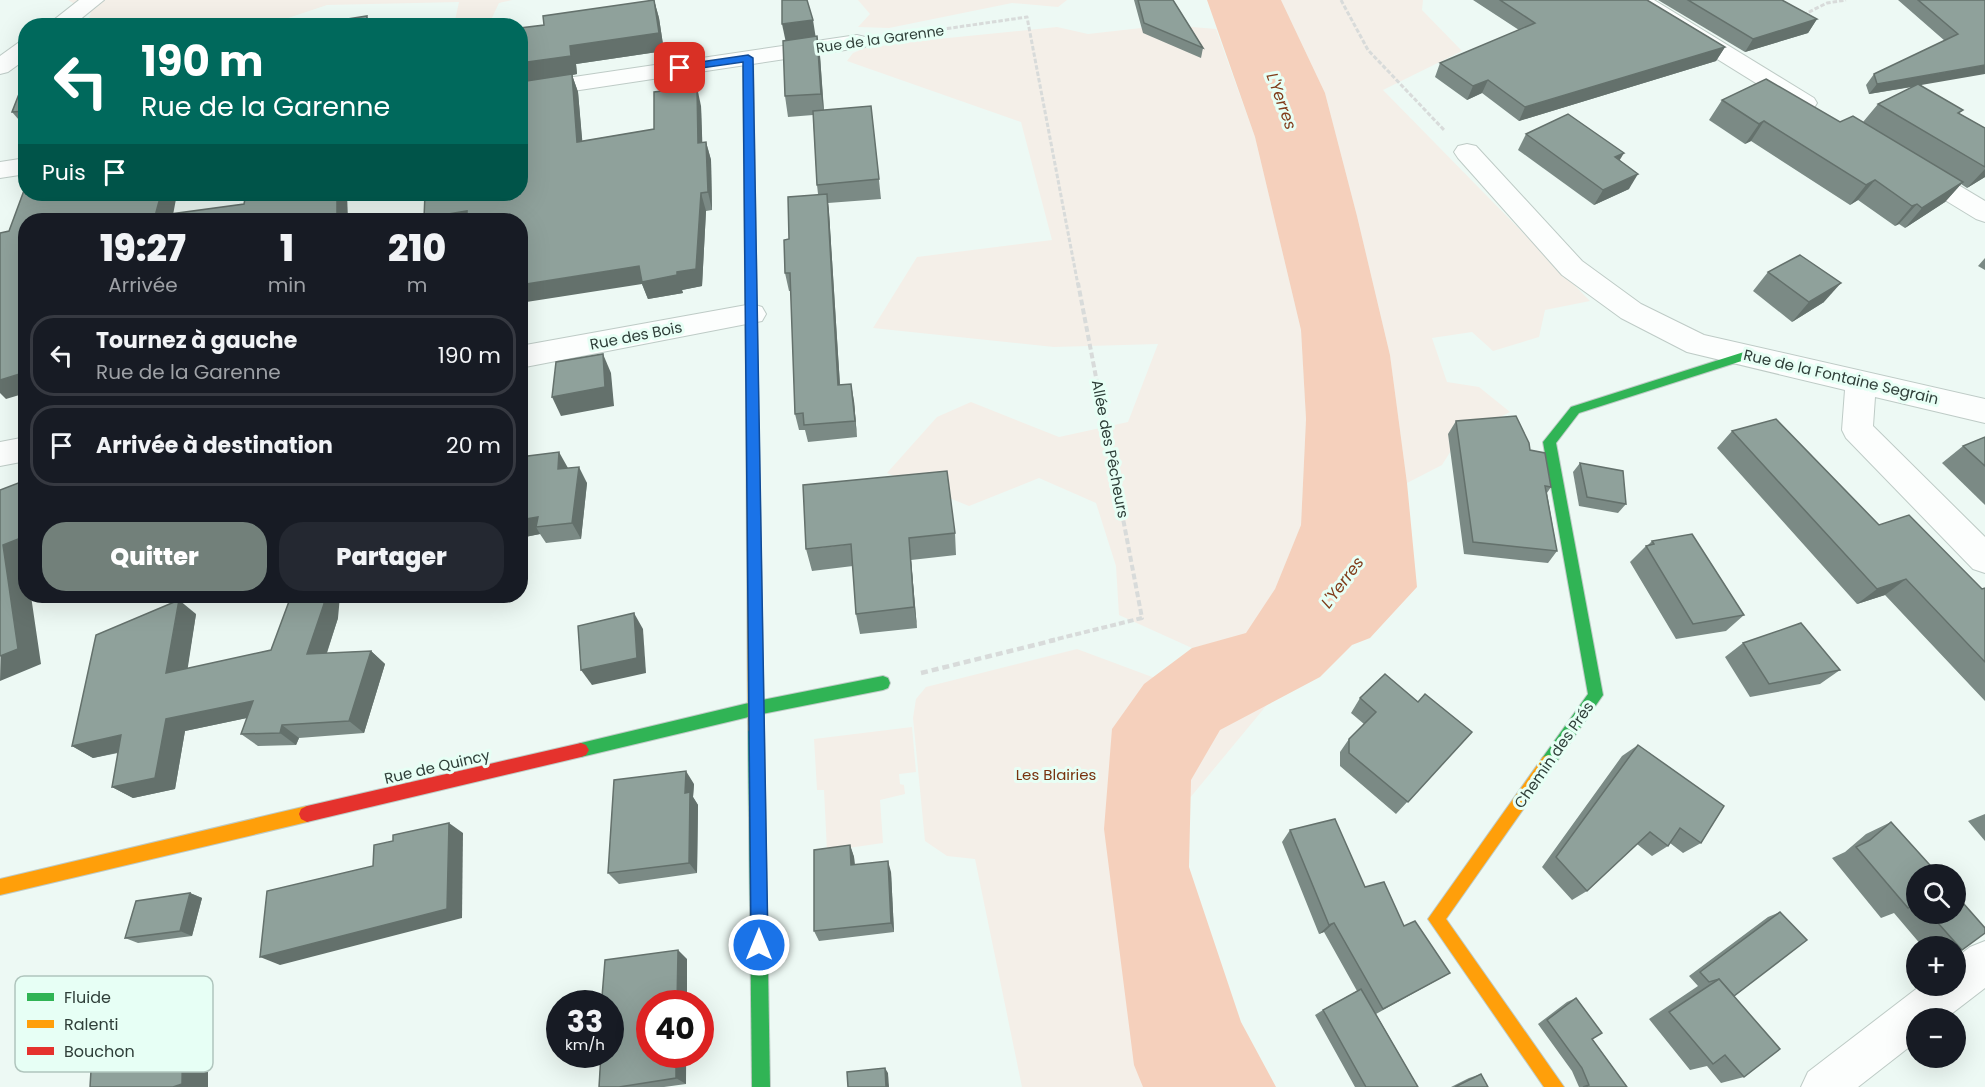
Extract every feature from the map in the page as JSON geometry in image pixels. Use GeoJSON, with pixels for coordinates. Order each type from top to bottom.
{"type":"FeatureCollection","features":[{"type":"Feature","properties":{"kind":"street"},"geometry":{"type":"LineString","coordinates":[[1638,0],[1826,116]]}},
{"type":"Feature","properties":{"kind":"street"},"geometry":{"type":"LineString","coordinates":[[68,18],[88,4]]}},
{"type":"Feature","properties":{"kind":"street","name":"Rue de la Garenne"},"geometry":{"type":"LineString","coordinates":[[528,91],[857,42]]}},
{"type":"Feature","properties":{"kind":"street"},"geometry":{"type":"LineString","coordinates":[[0,67],[18,54]]}},
{"type":"Feature","properties":{"kind":"street"},"geometry":{"type":"LineString","coordinates":[[748,58],[761,1087]]}},
{"type":"Feature","properties":{"kind":"street","name":"Rue de la Fontaine Segrain"},"geometry":{"type":"LineString","coordinates":[[1467,152],[1572,268],[1631,311],[1696,344],[1985,411]]}},
{"type":"Feature","properties":{"kind":"street"},"geometry":{"type":"LineString","coordinates":[[1896,158],[1985,213]]}},
{"type":"Feature","properties":{"kind":"street"},"geometry":{"type":"LineString","coordinates":[[0,170],[18,167]]}},
{"type":"Feature","properties":{"kind":"street","name":"Rue des Bois"},"geometry":{"type":"LineString","coordinates":[[528,356],[752,314]]}},
{"type":"Feature","properties":{"kind":"street","name":"Chemin des Prés"},"geometry":{"type":"LineString","coordinates":[[1555,1087],[1436,919],[1596,695],[1549,442],[1575,410],[1747,355]]}},
{"type":"Feature","properties":{"kind":"street"},"geometry":{"type":"LineString","coordinates":[[1861,381],[1857,430],[1985,560]]}},
{"type":"Feature","properties":{"kind":"street"},"geometry":{"type":"LineString","coordinates":[[0,454],[18,451]]}},
{"type":"Feature","properties":{"kind":"street","name":"Rue de Quincy"},"geometry":{"type":"LineString","coordinates":[[0,886],[757,708],[883,683]]}},
{"type":"Feature","properties":{"kind":"street"},"geometry":{"type":"LineString","coordinates":[[1966,977],[1985,962]]}},
{"type":"Feature","properties":{"kind":"street"},"geometry":{"type":"LineString","coordinates":[[1823,1087],[1941,996]]}},
{"type":"Feature","properties":{"kind":"path"},"geometry":{"type":"LineString","coordinates":[[1341,0],[1368,50],[1467,152]]}},
{"type":"Feature","properties":{"kind":"path"},"geometry":{"type":"LineString","coordinates":[[1798,17],[1827,3],[1846,0]]}},
{"type":"Feature","properties":{"kind":"path","name":"Rue de la Garenne"},"geometry":{"type":"LineString","coordinates":[[857,42],[1027,17]]}},
{"type":"Feature","properties":{"kind":"path","name":"Allée des Pêcheurs"},"geometry":{"type":"LineString","coordinates":[[883,683],[1142,618],[1027,17]]}},
{"type":"Feature","properties":{"kind":"green space"},"geometry":{"type":"Polygon","coordinates":[[[68,0],[512,0],[499,3],[492,18],[456,18],[459,2],[327,5],[288,18],[89,18],[91,13],[68,0]]]}},
{"type":"Feature","properties":{"kind":"green space"},"geometry":{"type":"Polygon","coordinates":[[[858,0],[1067,0],[1058,7],[1012,3],[889,28],[858,27],[870,14],[858,0]]]}},
{"type":"Feature","properties":{"kind":"green space"},"geometry":{"type":"Polygon","coordinates":[[[1281,0],[1423,0],[1422,10],[1462,51],[1383,90],[1590,301],[1545,310],[1539,337],[1493,351],[1472,332],[1432,338],[1447,382],[1479,387],[1510,412],[1459,438],[1442,465],[1407,483],[1390,355],[1325,93],[1281,0]]]}},
{"type":"Feature","properties":{"kind":"green space"},"geometry":{"type":"Polygon","coordinates":[[[1168,25],[1216,29],[1255,137],[1301,330],[1306,419],[1301,525],[1275,589],[1246,634],[1192,648],[1119,615],[1116,566],[1096,503],[1039,478],[969,506],[887,473],[937,417],[971,402],[1059,437],[1128,422],[1158,344],[1054,347],[873,328],[917,257],[1052,240],[1021,122],[847,61],[853,53],[865,48],[938,39],[1057,27],[1088,34],[1168,25]]]}},
{"type":"Feature","properties":{"kind":"green space","name":"Les Blairies"},"geometry":{"type":"Polygon","coordinates":[[[1077,649],[1214,700],[1275,695],[1146,851],[1241,1087],[1022,1087],[975,859],[947,856],[925,841],[913,718],[916,699],[926,687],[1077,649]]]}},
{"type":"Feature","properties":{"kind":"green space"},"geometry":{"type":"Polygon","coordinates":[[[912,727],[916,772],[899,774],[900,784],[904,785],[905,794],[880,800],[883,843],[827,851],[824,790],[817,790],[814,739],[912,727]]]}},
{"type":"Feature","properties":{"kind":"water","name":"L'Yerres"},"geometry":{"type":"Polygon","coordinates":[[[1207,0],[1281,0],[1325,93],[1390,355],[1407,483],[1417,587],[1370,638],[1352,645],[1320,677],[1220,730],[1191,780],[1189,867],[1241,1022],[1276,1087],[1143,1087],[1134,1065],[1104,829],[1112,729],[1144,684],[1192,648],[1246,633],[1275,589],[1301,525],[1306,419],[1301,330],[1255,137],[1207,0]]]}},
{"type":"Feature","properties":{"kind":"building"},"geometry":{"type":"Polygon","coordinates":[[[654,0],[659,33],[570,46],[571,56],[528,62],[528,27],[544,25],[543,16],[654,0]]]}},
{"type":"Feature","properties":{"kind":"building"},"geometry":{"type":"Polygon","coordinates":[[[782,0],[807,0],[813,20],[782,24],[782,0]]]}},
{"type":"Feature","properties":{"kind":"building"},"geometry":{"type":"Polygon","coordinates":[[[1138,0],[1173,0],[1203,48],[1144,23],[1138,0]]]}},
{"type":"Feature","properties":{"kind":"building"},"geometry":{"type":"Polygon","coordinates":[[[1500,0],[1647,0],[1725,47],[1525,107],[1488,80],[1473,86],[1440,63],[1535,23],[1500,0]]]}},
{"type":"Feature","properties":{"kind":"building"},"geometry":{"type":"Polygon","coordinates":[[[1688,0],[1782,0],[1817,19],[1753,39],[1688,0]]]}},
{"type":"Feature","properties":{"kind":"building"},"geometry":{"type":"Polygon","coordinates":[[[1918,0],[1985,0],[1985,65],[1877,84],[1874,74],[1958,34],[1918,0]]]}},
{"type":"Feature","properties":{"kind":"building"},"geometry":{"type":"Polygon","coordinates":[[[817,36],[821,94],[785,96],[783,41],[817,36]]]}},
{"type":"Feature","properties":{"kind":"building"},"geometry":{"type":"Polygon","coordinates":[[[572,74],[577,142],[654,129],[654,92],[697,87],[698,143],[706,142],[708,192],[701,193],[696,269],[642,282],[639,266],[528,284],[528,213],[467,213],[467,211],[424,213],[425,201],[528,201],[528,81],[572,74]]]}},
{"type":"Feature","properties":{"kind":"building"},"geometry":{"type":"Polygon","coordinates":[[[1766,79],[1840,122],[1853,116],[1963,182],[1922,208],[1917,204],[1912,206],[1875,180],[1866,185],[1764,121],[1759,124],[1722,100],[1766,79]]]}},
{"type":"Feature","properties":{"kind":"building"},"geometry":{"type":"Polygon","coordinates":[[[1918,84],[1963,110],[1958,113],[1985,128],[1985,167],[1878,104],[1918,84]]]}},
{"type":"Feature","properties":{"kind":"building"},"geometry":{"type":"Polygon","coordinates":[[[18,97],[18,112],[12,112],[18,97]]]}},
{"type":"Feature","properties":{"kind":"building"},"geometry":{"type":"Polygon","coordinates":[[[871,106],[879,179],[817,185],[813,111],[871,106]]]}},
{"type":"Feature","properties":{"kind":"building"},"geometry":{"type":"Polygon","coordinates":[[[1568,114],[1624,153],[1615,157],[1638,174],[1603,190],[1526,134],[1568,114]]]}},
{"type":"Feature","properties":{"kind":"building"},"geometry":{"type":"Polygon","coordinates":[[[827,194],[838,385],[851,384],[855,421],[804,425],[803,413],[795,414],[790,273],[785,273],[784,240],[789,239],[788,197],[827,194]]]}},
{"type":"Feature","properties":{"kind":"building"},"geometry":{"type":"Polygon","coordinates":[[[20,201],[159,201],[156,213],[18,213],[18,374],[0,380],[0,233],[9,231],[20,201]]]}},
{"type":"Feature","properties":{"kind":"building"},"geometry":{"type":"Polygon","coordinates":[[[245,201],[337,201],[337,213],[177,213],[244,204],[245,201]]]}},
{"type":"Feature","properties":{"kind":"building"},"geometry":{"type":"Polygon","coordinates":[[[1800,255],[1841,283],[1809,302],[1768,272],[1800,255]]]}},
{"type":"Feature","properties":{"kind":"building"},"geometry":{"type":"Polygon","coordinates":[[[603,354],[605,387],[552,397],[556,362],[603,354]]]}},
{"type":"Feature","properties":{"kind":"building"},"geometry":{"type":"Polygon","coordinates":[[[1516,416],[1530,450],[1545,453],[1551,487],[1545,486],[1557,551],[1473,542],[1456,421],[1516,416]]]}},
{"type":"Feature","properties":{"kind":"building"},"geometry":{"type":"Polygon","coordinates":[[[1776,419],[1879,525],[1909,515],[1982,589],[1985,588],[1985,662],[1906,579],[1877,589],[1732,431],[1776,419]]]}},
{"type":"Feature","properties":{"kind":"building"},"geometry":{"type":"Polygon","coordinates":[[[1985,437],[1985,466],[1963,446],[1985,437]]]}},
{"type":"Feature","properties":{"kind":"building"},"geometry":{"type":"Polygon","coordinates":[[[559,452],[558,469],[579,467],[572,523],[536,527],[538,517],[528,519],[528,456],[559,452]]]}},
{"type":"Feature","properties":{"kind":"building"},"geometry":{"type":"Polygon","coordinates":[[[1580,463],[1623,471],[1626,504],[1587,497],[1580,463]]]}},
{"type":"Feature","properties":{"kind":"building"},"geometry":{"type":"Polygon","coordinates":[[[947,471],[955,533],[909,538],[914,607],[856,614],[851,544],[806,549],[803,485],[947,471]]]}},
{"type":"Feature","properties":{"kind":"building"},"geometry":{"type":"Polygon","coordinates":[[[18,483],[18,539],[3,545],[18,649],[0,656],[0,490],[18,483]]]}},
{"type":"Feature","properties":{"kind":"building"},"geometry":{"type":"Polygon","coordinates":[[[1692,534],[1744,615],[1693,624],[1646,546],[1654,544],[1652,541],[1692,534]]]}},
{"type":"Feature","properties":{"kind":"building"},"geometry":{"type":"Polygon","coordinates":[[[172,603],[178,603],[166,673],[271,650],[288,603],[324,603],[307,654],[371,651],[349,721],[282,725],[280,733],[241,734],[253,701],[166,719],[155,778],[112,787],[121,735],[72,746],[96,635],[172,603]]]}},
{"type":"Feature","properties":{"kind":"building"},"geometry":{"type":"Polygon","coordinates":[[[634,613],[637,658],[581,670],[578,626],[634,613]]]}},
{"type":"Feature","properties":{"kind":"building"},"geometry":{"type":"Polygon","coordinates":[[[1801,623],[1840,670],[1769,684],[1743,643],[1801,623]]]}},
{"type":"Feature","properties":{"kind":"building"},"geometry":{"type":"Polygon","coordinates":[[[1385,674],[1418,702],[1425,694],[1472,732],[1408,802],[1349,753],[1349,739],[1376,712],[1360,698],[1385,674]]]}},
{"type":"Feature","properties":{"kind":"building"},"geometry":{"type":"Polygon","coordinates":[[[1638,745],[1724,806],[1701,843],[1680,828],[1668,846],[1650,832],[1587,891],[1556,857],[1638,745]]]}},
{"type":"Feature","properties":{"kind":"building"},"geometry":{"type":"Polygon","coordinates":[[[686,771],[685,793],[690,792],[689,863],[608,873],[614,780],[686,771]]]}},
{"type":"Feature","properties":{"kind":"building"},"geometry":{"type":"Polygon","coordinates":[[[1335,819],[1365,887],[1384,882],[1404,926],[1415,921],[1450,973],[1383,1009],[1334,923],[1329,925],[1290,830],[1335,819]]]}},
{"type":"Feature","properties":{"kind":"building"},"geometry":{"type":"Polygon","coordinates":[[[1891,822],[1929,864],[1906,864],[1906,906],[1856,847],[1870,840],[1891,822]]]}},
{"type":"Feature","properties":{"kind":"building"},"geometry":{"type":"Polygon","coordinates":[[[449,823],[447,909],[260,957],[267,891],[373,866],[374,845],[393,841],[393,835],[449,823]]]}},
{"type":"Feature","properties":{"kind":"building"},"geometry":{"type":"Polygon","coordinates":[[[850,845],[851,865],[888,861],[891,923],[814,931],[814,850],[850,845]]]}},
{"type":"Feature","properties":{"kind":"building"},"geometry":{"type":"Polygon","coordinates":[[[190,893],[180,931],[125,938],[136,901],[190,893]]]}},
{"type":"Feature","properties":{"kind":"building"},"geometry":{"type":"Polygon","coordinates":[[[1966,906],[1985,928],[1985,933],[1966,947],[1966,936],[1950,936],[1939,924],[1966,924],[1966,906]]]}},
{"type":"Feature","properties":{"kind":"building"},"geometry":{"type":"Polygon","coordinates":[[[1780,912],[1807,940],[1734,996],[1719,979],[1709,982],[1700,972],[1780,912]]]}},
{"type":"Feature","properties":{"kind":"building"},"geometry":{"type":"Polygon","coordinates":[[[678,950],[677,990],[636,990],[636,1068],[676,1068],[676,1078],[619,1087],[599,1087],[600,1068],[624,1068],[624,990],[603,990],[605,960],[678,950]]]}},
{"type":"Feature","properties":{"kind":"building"},"geometry":{"type":"Polygon","coordinates":[[[1719,979],[1780,1049],[1744,1077],[1725,1055],[1713,1064],[1669,1012],[1719,979]]]}},
{"type":"Feature","properties":{"kind":"building"},"geometry":{"type":"Polygon","coordinates":[[[1361,989],[1418,1087],[1366,1087],[1323,1010],[1361,989]]]}},
{"type":"Feature","properties":{"kind":"building"},"geometry":{"type":"Polygon","coordinates":[[[1576,998],[1602,1033],[1592,1039],[1627,1087],[1583,1087],[1589,1085],[1582,1068],[1547,1020],[1576,998]]]}},
{"type":"Feature","properties":{"kind":"building"},"geometry":{"type":"Polygon","coordinates":[[[885,1068],[886,1087],[848,1087],[847,1072],[885,1068]]]}},
{"type":"Feature","properties":{"kind":"building"},"geometry":{"type":"Polygon","coordinates":[[[91,1072],[182,1072],[182,1084],[173,1087],[90,1087],[91,1072]]]}},
{"type":"Feature","properties":{"kind":"building"},"geometry":{"type":"Polygon","coordinates":[[[1481,1074],[1488,1087],[1455,1087],[1481,1074]]]}},
{"type":"Feature","properties":{"kind":"traffic: fast"},"geometry":{"type":"LineString","coordinates":[[748,58],[752,383]]}},
{"type":"Feature","properties":{"kind":"traffic: fast"},"geometry":{"type":"LineString","coordinates":[[1548,762],[1596,695],[1549,442],[1575,410],[1747,355]]}},
{"type":"Feature","properties":{"kind":"traffic: fast"},"geometry":{"type":"LineString","coordinates":[[581,750],[757,708],[883,683]]}},
{"type":"Feature","properties":{"kind":"traffic: fast"},"geometry":{"type":"LineString","coordinates":[[756,730],[761,1087]]}},
{"type":"Feature","properties":{"kind":"traffic: slow"},"geometry":{"type":"LineString","coordinates":[[752,383],[756,730]]}},
{"type":"Feature","properties":{"kind":"traffic: slow"},"geometry":{"type":"LineString","coordinates":[[1548,762],[1436,919],[1555,1087]]}},
{"type":"Feature","properties":{"kind":"traffic: slow"},"geometry":{"type":"LineString","coordinates":[[0,887],[307,814]]}},
{"type":"Feature","properties":{"kind":"traffic: jam"},"geometry":{"type":"LineString","coordinates":[[307,814],[581,750]]}},
{"type":"Feature","properties":{"kind":"route"},"geometry":{"type":"LineString","coordinates":[[680,68],[748,58],[759,945]]}}]}
